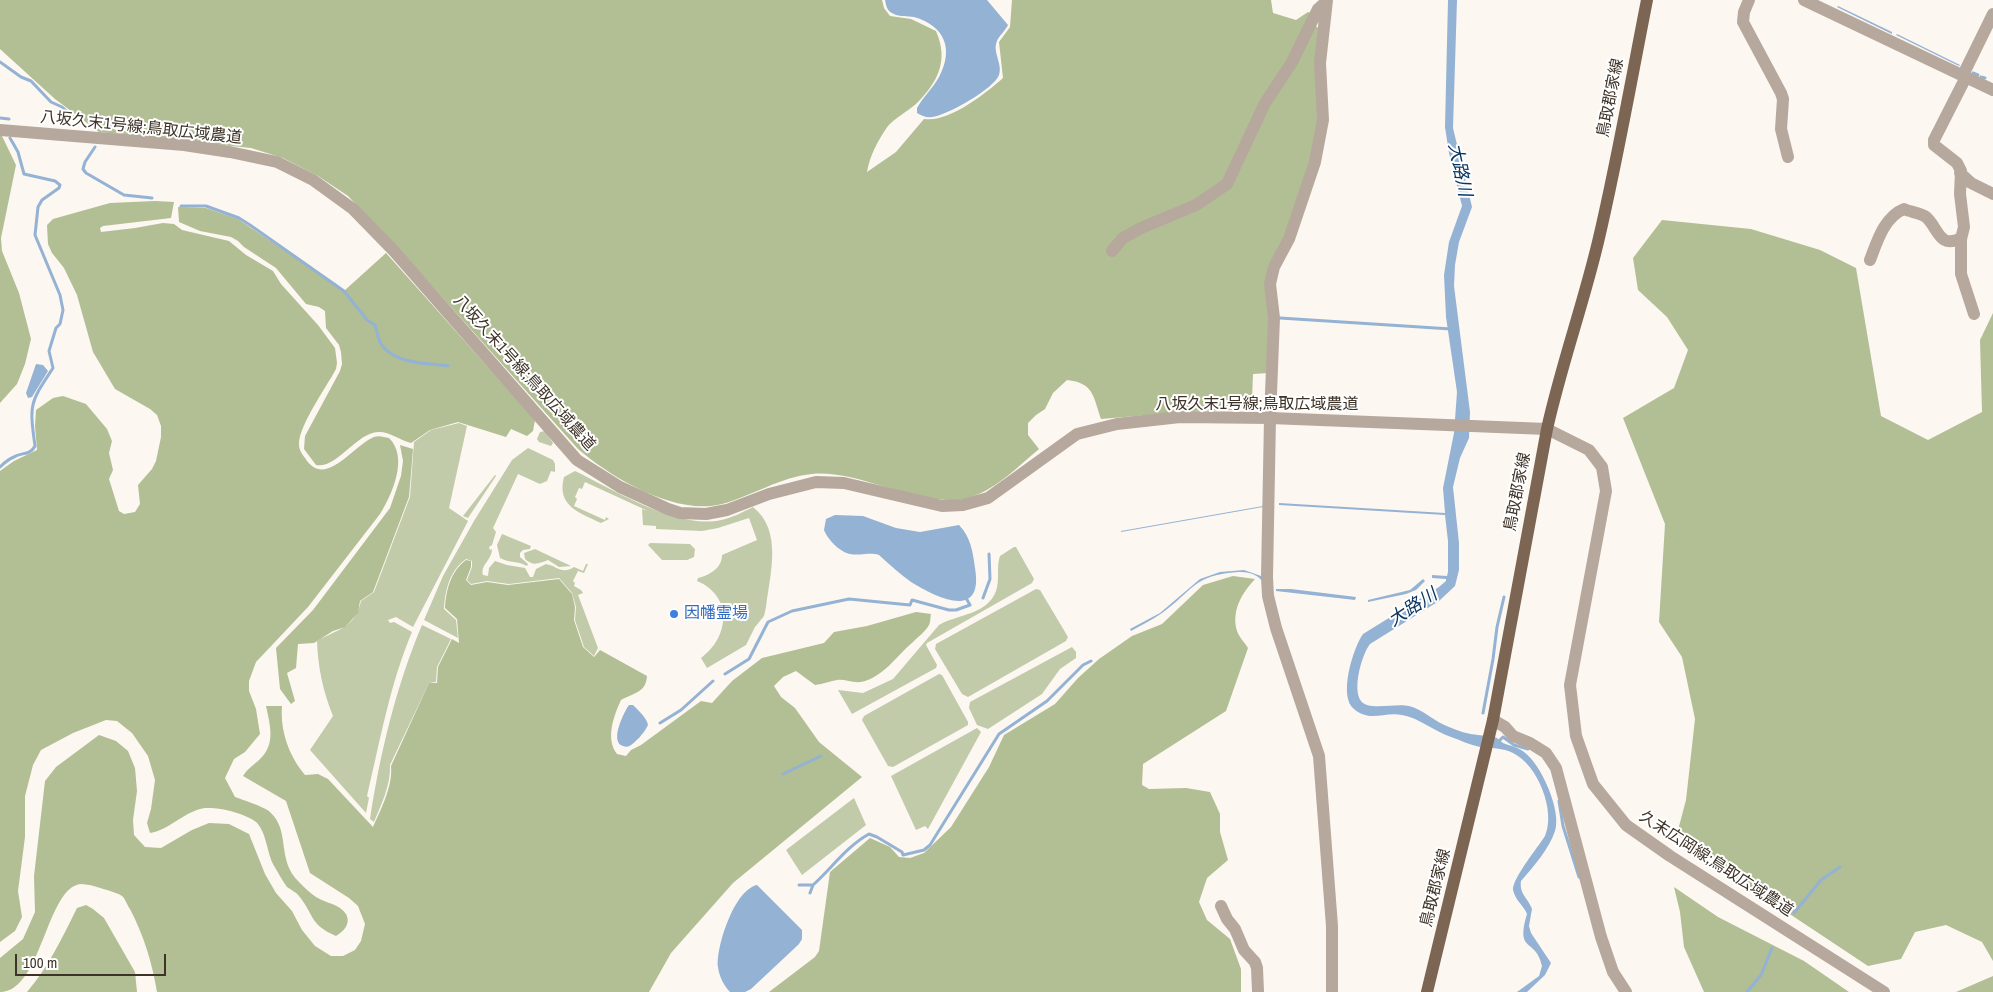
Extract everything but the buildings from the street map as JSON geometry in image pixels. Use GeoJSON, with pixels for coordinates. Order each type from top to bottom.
{"type":"FeatureCollection","features":[{"type":"Feature","properties":{"kind":"main road","name":"鳥取郡家線"},"geometry":{"type":"LineString","coordinates":[[1427,992],[1490,734],[1547,429],[1557,386],[1597,244],[1622,132],[1647,0]]}},
{"type":"Feature","properties":{"kind":"street"},"geometry":{"type":"LineString","coordinates":[[1749,0],[1744,12],[1743,22],[1783,99],[1781,129],[1788,158]]}},
{"type":"Feature","properties":{"kind":"street"},"geometry":{"type":"LineString","coordinates":[[1804,0],[1993,90]]}},
{"type":"Feature","properties":{"kind":"street"},"geometry":{"type":"LineString","coordinates":[[1112,251],[1124,238],[1140,228],[1196,205],[1227,184],[1265,103],[1292,62],[1318,9],[1326,1]]}},
{"type":"Feature","properties":{"kind":"street"},"geometry":{"type":"LineString","coordinates":[[1326,1],[1320,63],[1323,120],[1317,154],[1289,239],[1271,276],[1270,284],[1274,318],[1270,418],[1268,596],[1276,628],[1319,756],[1332,926],[1332,992]]}},
{"type":"Feature","properties":{"kind":"street"},"geometry":{"type":"LineString","coordinates":[[1974,314],[1961,274],[1961,238],[1964,227],[1960,194],[1960,173],[1957,163],[1934,145],[1934,140],[1993,14]]}},
{"type":"Feature","properties":{"kind":"street","name":"八坂久末1号線;鳥取広域農道"},"geometry":{"type":"LineString","coordinates":[[0,130],[184,145],[230,152],[277,162],[313,180],[353,209],[393,250],[577,460],[620,487],[680,513],[706,514],[727,510],[769,494],[816,482],[844,483],[942,506],[963,505],[988,498],[1077,434],[1117,424],[1180,418],[1270,418],[1547,429]]}},
{"type":"Feature","properties":{"kind":"street"},"geometry":{"type":"LineString","coordinates":[[1960,173],[1971,183],[1993,194]]}},
{"type":"Feature","properties":{"kind":"street"},"geometry":{"type":"LineString","coordinates":[[1870,260],[1887,223],[1894,214],[1904,210],[1923,215],[1944,240],[1952,242],[1961,238]]}},
{"type":"Feature","properties":{"kind":"street","name":"久末広岡線;鳥取広域農道"},"geometry":{"type":"LineString","coordinates":[[1547,429],[1589,450],[1602,467],[1606,491],[1570,685],[1576,736],[1593,784],[1626,825],[1670,856],[1884,992]]}},
{"type":"Feature","properties":{"kind":"street"},"geometry":{"type":"LineString","coordinates":[[1493,720],[1505,727],[1513,736],[1530,743],[1546,753],[1556,768],[1601,937],[1613,972],[1626,992]]}},
{"type":"Feature","properties":{"kind":"street"},"geometry":{"type":"LineString","coordinates":[[1221,906],[1227,919],[1235,929],[1244,950],[1258,968],[1258,992]]}},
{"type":"Feature","properties":{"kind":"green space"},"geometry":{"type":"Polygon","coordinates":[[[0,0],[882,0],[884,8],[890,16],[911,19],[936,31],[940,42],[941,61],[935,79],[924,96],[884,131],[872,154],[867,172],[896,152],[924,119],[944,117],[955,112],[986,92],[1003,78],[999,42],[1010,27],[1012,0],[1271,0],[1273,13],[1296,20],[1308,12],[1313,14],[1283,76],[1263,104],[1226,183],[1195,203],[1167,214],[1124,236],[1111,250],[1112,253],[1126,239],[1142,229],[1197,206],[1228,186],[1254,130],[1271,98],[1292,66],[1312,23],[1322,31],[1318,72],[1320,120],[1318,140],[1286,238],[1268,279],[1272,333],[1269,373],[1253,374],[1252,399],[1246,408],[1101,419],[1094,397],[1088,388],[1083,384],[1067,380],[1053,393],[1045,409],[1028,423],[1028,435],[1039,449],[991,488],[969,498],[957,500],[938,499],[852,478],[812,474],[777,483],[722,504],[704,506],[684,505],[665,500],[626,482],[608,472],[578,449],[409,260],[348,196],[318,176],[283,158],[251,148],[99,132],[55,99],[0,49],[0,0]]]}},
{"type":"Feature","properties":{"kind":"green space"},"geometry":{"type":"Polygon","coordinates":[[[0,136],[2,136],[16,165],[1,238],[2,251],[19,293],[31,339],[25,364],[17,384],[0,403],[0,136]]]}},
{"type":"Feature","properties":{"kind":"green space"},"geometry":{"type":"Polygon","coordinates":[[[174,202],[171,218],[103,226],[100,228],[101,232],[163,223],[174,224],[182,230],[229,241],[246,255],[273,271],[281,284],[318,325],[335,348],[336,369],[308,417],[300,436],[300,450],[313,467],[321,469],[330,468],[377,436],[389,438],[395,446],[398,455],[398,465],[393,487],[380,514],[308,607],[256,662],[249,681],[249,691],[256,709],[260,734],[245,752],[234,759],[225,778],[235,797],[270,812],[280,828],[285,855],[292,873],[314,895],[343,911],[348,921],[344,929],[336,936],[321,928],[299,896],[287,887],[280,876],[273,864],[259,826],[256,822],[239,813],[205,808],[190,813],[164,828],[150,833],[147,823],[155,780],[148,756],[132,733],[117,721],[106,720],[73,733],[41,750],[33,765],[25,796],[25,837],[18,891],[22,917],[15,931],[0,942],[0,471],[14,461],[37,450],[36,410],[53,398],[63,396],[86,404],[107,429],[112,441],[109,453],[113,470],[109,479],[119,511],[124,514],[135,512],[140,504],[138,485],[152,469],[156,461],[161,437],[161,426],[157,415],[115,389],[93,352],[77,295],[64,268],[52,253],[48,244],[47,225],[53,219],[110,203],[174,202]]]}},
{"type":"Feature","properties":{"kind":"green space"},"geometry":{"type":"Polygon","coordinates":[[[178,207],[206,208],[238,219],[344,291],[386,253],[535,420],[533,431],[527,436],[511,429],[506,437],[458,422],[430,430],[411,443],[386,433],[378,432],[362,438],[331,462],[324,465],[316,465],[304,449],[305,436],[342,364],[339,345],[326,328],[325,311],[319,307],[306,304],[276,268],[238,241],[231,237],[200,231],[179,222],[178,207]]]}},
{"type":"Feature","properties":{"kind":"green space"},"geometry":{"type":"Polygon","coordinates":[[[1662,220],[1751,229],[1820,250],[1856,268],[1881,416],[1928,440],[1982,412],[1980,340],[1993,313],[1993,961],[1982,942],[1946,925],[1915,932],[1901,959],[1868,966],[1740,881],[1677,834],[1686,800],[1695,719],[1682,657],[1659,622],[1665,524],[1623,418],[1674,388],[1688,350],[1667,317],[1638,290],[1633,258],[1662,220]]]}},
{"type":"Feature","properties":{"kind":"green space"},"geometry":{"type":"Polygon","coordinates":[[[459,423],[467,426],[449,508],[468,521],[413,627],[396,617],[388,620],[390,623],[394,622],[412,632],[404,652],[386,713],[367,796],[369,798],[366,813],[310,750],[333,716],[326,698],[317,641],[345,627],[355,617],[361,601],[374,592],[410,497],[414,442],[431,430],[459,423]]]}},
{"type":"Feature","properties":{"kind":"green space"},"geometry":{"type":"Polygon","coordinates":[[[545,431],[553,443],[551,446],[539,442],[537,439],[540,432],[545,431]]]}},
{"type":"Feature","properties":{"kind":"green space"},"geometry":{"type":"Polygon","coordinates":[[[400,445],[413,449],[409,497],[373,592],[360,601],[358,613],[345,627],[333,631],[314,643],[298,644],[296,668],[287,673],[295,701],[291,704],[280,689],[276,648],[313,610],[390,508],[401,476],[403,461],[400,445]]]}},
{"type":"Feature","properties":{"kind":"green space"},"geometry":{"type":"Polygon","coordinates":[[[528,448],[553,460],[555,472],[551,471],[547,481],[540,484],[518,474],[493,528],[496,532],[492,545],[489,547],[490,550],[492,549],[483,568],[483,575],[488,576],[489,568],[495,561],[525,568],[530,577],[533,577],[536,569],[546,564],[563,570],[574,567],[583,571],[586,564],[588,564],[584,573],[578,571],[573,581],[575,583],[574,586],[583,593],[578,595],[598,648],[594,656],[584,647],[575,620],[576,607],[572,593],[559,578],[509,584],[487,581],[471,584],[467,580],[472,567],[472,561],[466,559],[456,569],[449,581],[444,609],[456,620],[458,638],[424,620],[443,576],[474,521],[512,460],[528,448]]]}},
{"type":"Feature","properties":{"kind":"green space"},"geometry":{"type":"Polygon","coordinates":[[[575,471],[646,506],[686,519],[704,522],[721,520],[753,507],[762,517],[768,528],[771,540],[772,567],[764,616],[755,627],[746,645],[707,668],[701,658],[718,639],[722,628],[722,606],[717,596],[709,588],[697,581],[698,578],[711,573],[718,567],[722,555],[757,540],[749,518],[702,531],[656,529],[656,526],[643,525],[642,509],[648,511],[585,482],[582,489],[579,488],[574,506],[605,520],[606,517],[609,519],[601,523],[578,512],[567,502],[563,495],[564,477],[575,471]]]}},
{"type":"Feature","properties":{"kind":"green space"},"geometry":{"type":"Polygon","coordinates":[[[495,475],[468,518],[463,516],[495,475]]]}},
{"type":"Feature","properties":{"kind":"green space"},"geometry":{"type":"Polygon","coordinates":[[[502,534],[531,546],[530,549],[523,550],[520,553],[520,557],[528,564],[527,566],[500,558],[497,545],[502,534]]]}},
{"type":"Feature","properties":{"kind":"green space"},"geometry":{"type":"Polygon","coordinates":[[[650,543],[690,544],[695,549],[694,557],[687,560],[662,560],[648,545],[650,543]]]}},
{"type":"Feature","properties":{"kind":"green space"},"geometry":{"type":"Polygon","coordinates":[[[1016,547],[1034,579],[1032,583],[927,643],[926,645],[937,665],[936,668],[852,714],[838,690],[863,693],[893,679],[939,625],[986,605],[996,591],[1000,556],[1016,547]]]}},
{"type":"Feature","properties":{"kind":"green space"},"geometry":{"type":"Polygon","coordinates":[[[535,549],[571,566],[559,567],[548,560],[531,563],[525,559],[524,553],[535,549]]]}},
{"type":"Feature","properties":{"kind":"green space"},"geometry":{"type":"Polygon","coordinates":[[[466,560],[471,561],[471,567],[466,580],[471,585],[487,582],[508,585],[559,579],[572,594],[575,607],[574,620],[583,647],[594,657],[600,650],[647,676],[646,682],[641,689],[621,700],[613,720],[611,734],[613,748],[617,754],[626,756],[631,750],[641,745],[701,701],[712,703],[732,681],[762,658],[824,643],[834,632],[867,626],[916,612],[931,614],[929,625],[924,632],[876,676],[861,682],[837,680],[815,685],[796,671],[783,677],[774,686],[781,697],[795,708],[819,742],[862,777],[733,883],[671,953],[649,992],[157,992],[153,970],[143,939],[124,898],[107,890],[81,884],[69,890],[59,902],[35,959],[25,976],[14,987],[0,992],[0,958],[23,939],[35,912],[34,876],[45,781],[56,767],[99,735],[116,741],[128,751],[135,768],[137,791],[133,820],[134,835],[145,847],[161,848],[192,830],[209,823],[229,824],[249,834],[265,874],[276,893],[292,911],[302,930],[315,946],[331,956],[343,956],[355,950],[361,941],[365,924],[358,906],[310,873],[286,801],[243,776],[265,753],[270,741],[266,706],[282,706],[284,734],[299,768],[305,775],[318,774],[328,779],[373,827],[388,789],[391,766],[429,683],[437,683],[438,667],[452,639],[459,643],[457,619],[445,608],[450,581],[461,564],[466,560]]]}},
{"type":"Feature","properties":{"kind":"green space"},"geometry":{"type":"Polygon","coordinates":[[[1233,576],[1255,579],[1242,596],[1235,616],[1237,631],[1248,648],[1226,711],[1143,764],[1142,785],[1149,789],[1186,788],[1210,792],[1220,814],[1220,832],[1228,860],[1207,878],[1199,902],[1207,920],[1230,939],[1241,969],[1241,992],[769,992],[815,957],[819,951],[830,872],[870,838],[890,847],[899,857],[910,858],[924,853],[951,827],[989,767],[1004,735],[1055,704],[1078,678],[1099,659],[1132,636],[1162,624],[1203,585],[1233,576]]]}},
{"type":"Feature","properties":{"kind":"green space"},"geometry":{"type":"Polygon","coordinates":[[[1036,589],[1040,590],[1068,637],[1066,641],[968,697],[962,694],[935,649],[936,644],[1036,589]]]}},
{"type":"Feature","properties":{"kind":"green space"},"geometry":{"type":"Polygon","coordinates":[[[422,625],[451,639],[437,667],[436,682],[429,683],[390,765],[387,787],[374,822],[370,819],[390,720],[404,672],[422,625]]]}},
{"type":"Feature","properties":{"kind":"green space"},"geometry":{"type":"Polygon","coordinates":[[[1072,647],[1076,652],[1076,658],[1060,669],[1042,694],[988,729],[977,725],[969,708],[970,702],[1072,647]]]}},
{"type":"Feature","properties":{"kind":"green space"},"geometry":{"type":"Polygon","coordinates":[[[939,674],[942,675],[968,725],[893,767],[888,766],[862,720],[864,716],[939,674]]]}},
{"type":"Feature","properties":{"kind":"green space"},"geometry":{"type":"Polygon","coordinates":[[[977,728],[981,732],[928,829],[925,826],[916,830],[891,776],[977,728]]]}},
{"type":"Feature","properties":{"kind":"green space"},"geometry":{"type":"Polygon","coordinates":[[[854,798],[866,825],[802,875],[786,850],[854,798]]]}},
{"type":"Feature","properties":{"kind":"green space"},"geometry":{"type":"Polygon","coordinates":[[[1674,887],[1718,917],[1804,961],[1849,992],[1704,992],[1684,947],[1680,912],[1674,887]]]}},
{"type":"Feature","properties":{"kind":"green space"},"geometry":{"type":"Polygon","coordinates":[[[86,905],[104,918],[135,972],[137,992],[27,992],[49,962],[77,908],[86,905]]]}},
{"type":"Feature","properties":{"kind":"green space"},"geometry":{"type":"Polygon","coordinates":[[[1993,976],[1993,992],[1956,992],[1993,976]]]}},
{"type":"Feature","properties":{"kind":"water"},"geometry":{"type":"Polygon","coordinates":[[[885,0],[987,0],[1008,25],[996,45],[1000,71],[996,80],[980,94],[948,112],[930,117],[917,113],[917,108],[937,81],[944,67],[946,48],[944,40],[933,26],[925,21],[890,12],[885,0]]]}},
{"type":"Feature","properties":{"kind":"water","name":"大路川"},"geometry":{"type":"Polygon","coordinates":[[[1448,0],[1457,0],[1453,128],[1472,207],[1459,242],[1454,286],[1470,412],[1469,438],[1460,458],[1453,487],[1459,543],[1459,570],[1455,586],[1439,601],[1370,644],[1361,663],[1357,688],[1361,701],[1370,706],[1409,706],[1456,730],[1497,738],[1503,743],[1524,752],[1543,777],[1556,812],[1555,831],[1545,851],[1521,881],[1521,889],[1532,909],[1529,926],[1531,933],[1551,963],[1545,975],[1527,992],[1517,992],[1539,976],[1542,966],[1539,957],[1523,935],[1527,914],[1513,890],[1517,878],[1545,836],[1548,826],[1546,802],[1537,778],[1522,759],[1509,751],[1469,744],[1402,715],[1372,716],[1360,713],[1349,703],[1347,694],[1349,672],[1355,650],[1363,634],[1446,581],[1446,579],[1432,578],[1432,575],[1447,576],[1448,572],[1448,541],[1445,515],[1279,505],[1279,503],[1445,513],[1443,488],[1454,433],[1457,392],[1446,317],[1444,275],[1449,242],[1462,206],[1449,153],[1445,127],[1448,0]]]}},
{"type":"Feature","properties":{"kind":"water"},"geometry":{"type":"Polygon","coordinates":[[[1837,7],[1892,32],[1892,34],[1837,7]]]}},
{"type":"Feature","properties":{"kind":"water"},"geometry":{"type":"Polygon","coordinates":[[[1897,34],[1960,65],[1896,35],[1897,34]]]}},
{"type":"Feature","properties":{"kind":"water"},"geometry":{"type":"Polygon","coordinates":[[[36,364],[43,365],[48,371],[32,397],[28,398],[26,393],[36,364]]]}},
{"type":"Feature","properties":{"kind":"water"},"geometry":{"type":"Polygon","coordinates":[[[1263,507],[1121,532],[1121,531],[1263,507]]]}},
{"type":"Feature","properties":{"kind":"water"},"geometry":{"type":"Polygon","coordinates":[[[835,515],[863,516],[896,528],[920,532],[959,525],[971,545],[976,584],[972,595],[966,600],[945,599],[911,582],[879,555],[854,554],[842,551],[831,541],[824,530],[826,519],[835,515]]]}},
{"type":"Feature","properties":{"kind":"water"},"geometry":{"type":"Polygon","coordinates":[[[1244,570],[1261,576],[1262,581],[1260,578],[1245,572],[1212,576],[1195,585],[1162,613],[1131,631],[1130,629],[1160,613],[1200,579],[1220,572],[1244,570]]]}},
{"type":"Feature","properties":{"kind":"water"},"geometry":{"type":"Polygon","coordinates":[[[1423,579],[1425,581],[1416,590],[1368,602],[1368,600],[1410,590],[1423,579]]]}},
{"type":"Feature","properties":{"kind":"water"},"geometry":{"type":"Polygon","coordinates":[[[1276,589],[1356,597],[1355,600],[1276,591],[1276,589]]]}},
{"type":"Feature","properties":{"kind":"water"},"geometry":{"type":"Polygon","coordinates":[[[629,705],[633,705],[640,712],[648,725],[632,745],[625,747],[619,743],[617,733],[629,705]]]}},
{"type":"Feature","properties":{"kind":"water"},"geometry":{"type":"Polygon","coordinates":[[[757,885],[802,930],[802,939],[751,989],[745,992],[730,992],[722,981],[718,967],[723,934],[728,920],[741,897],[749,889],[757,885]]]}},
{"type":"Feature","properties":{"kind":"waterway"},"geometry":{"type":"LineString","coordinates":[[0,62],[21,77],[31,81],[51,102],[62,107],[80,123]]}},
{"type":"Feature","properties":{"kind":"waterway"},"geometry":{"type":"LineString","coordinates":[[1973,73],[1978,75]]}},
{"type":"Feature","properties":{"kind":"waterway"},"geometry":{"type":"LineString","coordinates":[[1981,77],[1985,78]]}},
{"type":"Feature","properties":{"kind":"waterway"},"geometry":{"type":"LineString","coordinates":[[0,118],[9,119]]}},
{"type":"Feature","properties":{"kind":"waterway"},"geometry":{"type":"LineString","coordinates":[[0,467],[12,458],[28,453],[35,446],[32,421],[33,404],[53,368],[49,351],[56,328],[60,324],[63,310],[60,295],[35,235],[38,207],[42,200],[59,188],[60,185],[55,181],[24,174],[18,152],[10,138]]}},
{"type":"Feature","properties":{"kind":"waterway"},"geometry":{"type":"LineString","coordinates":[[95,147],[85,162],[83,169],[86,173],[124,195],[152,198]]}},
{"type":"Feature","properties":{"kind":"waterway"},"geometry":{"type":"LineString","coordinates":[[181,206],[206,206],[239,218],[344,291],[367,320],[375,325],[380,342],[387,351],[402,359],[448,366]]}},
{"type":"Feature","properties":{"kind":"waterway"},"geometry":{"type":"LineString","coordinates":[[1280,318],[1451,329]]}},
{"type":"Feature","properties":{"kind":"waterway"},"geometry":{"type":"LineString","coordinates":[[983,598],[990,579],[989,554]]}},
{"type":"Feature","properties":{"kind":"waterway"},"geometry":{"type":"LineString","coordinates":[[1483,713],[1497,627],[1504,597]]}},
{"type":"Feature","properties":{"kind":"waterway"},"geometry":{"type":"LineString","coordinates":[[725,674],[749,659],[768,622],[792,611],[849,599],[910,605],[912,600],[949,610],[956,610],[970,605],[966,598]]}},
{"type":"Feature","properties":{"kind":"waterway"},"geometry":{"type":"LineString","coordinates":[[799,885],[813,885],[846,851],[869,834],[902,852],[903,855],[924,850],[930,845],[999,734],[1047,701],[1083,665],[1091,661]]}},
{"type":"Feature","properties":{"kind":"waterway"},"geometry":{"type":"LineString","coordinates":[[660,723],[681,710],[713,681]]}},
{"type":"Feature","properties":{"kind":"waterway"},"geometry":{"type":"LineString","coordinates":[[1497,743],[1503,737],[1514,745],[1528,749]]}},
{"type":"Feature","properties":{"kind":"waterway"},"geometry":{"type":"LineString","coordinates":[[783,774],[821,756]]}},
{"type":"Feature","properties":{"kind":"waterway"},"geometry":{"type":"LineString","coordinates":[[1559,801],[1563,826],[1579,877]]}},
{"type":"Feature","properties":{"kind":"waterway"},"geometry":{"type":"LineString","coordinates":[[1794,913],[1821,880],[1840,867]]}},
{"type":"Feature","properties":{"kind":"waterway"},"geometry":{"type":"LineString","coordinates":[[810,893],[813,885]]}},
{"type":"Feature","properties":{"kind":"waterway"},"geometry":{"type":"LineString","coordinates":[[1747,992],[1761,975],[1772,948]]}},
{"type":"Feature","properties":{"kind":"place","name":"因幡霊場"},"geometry":{"type":"Point","coordinates":[674,614]}}]}
